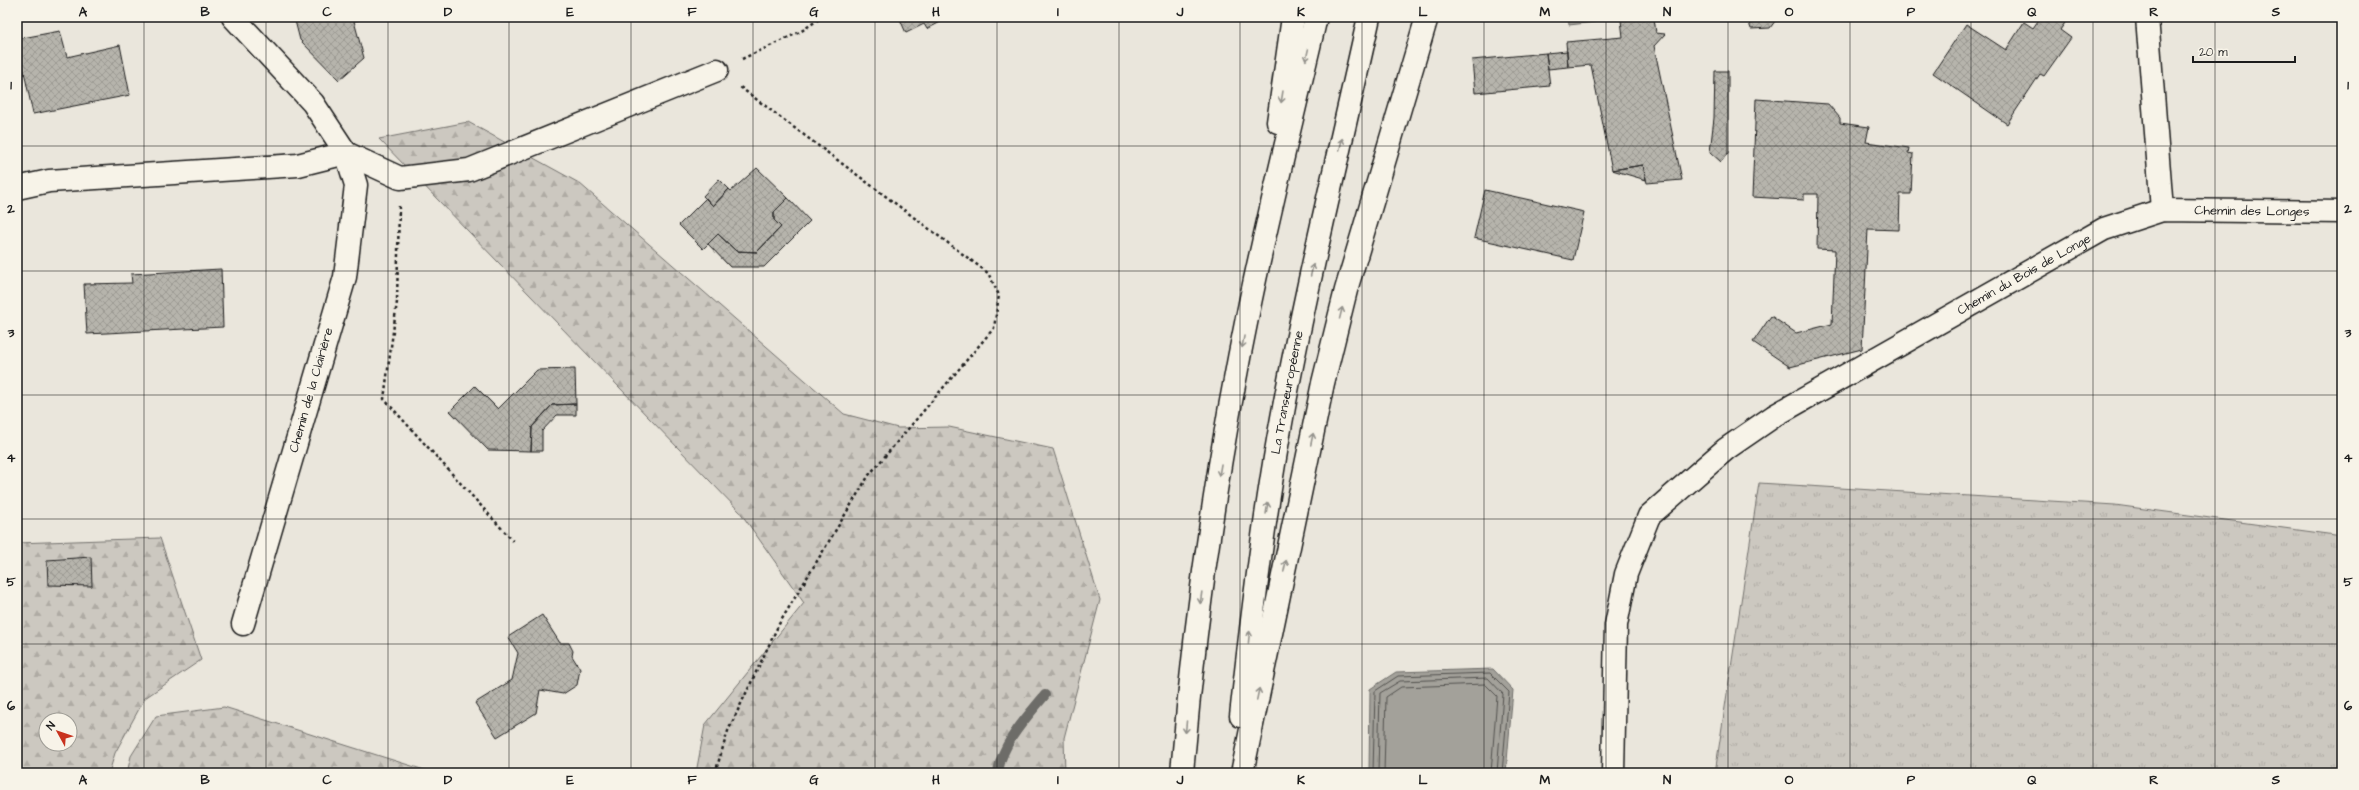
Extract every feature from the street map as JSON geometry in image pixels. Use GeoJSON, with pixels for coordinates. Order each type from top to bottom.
{"type":"FeatureCollection","features":[{"type":"Feature","properties":{"kind":"main road","name":"Chemin de la Clairière"},"geometry":{"type":"LineString","coordinates":[[233,17],[312,103],[346,153],[356,185],[345,277],[242,624]]}},
{"type":"Feature","properties":{"kind":"main road"},"geometry":{"type":"LineString","coordinates":[[1182,773],[1188,697],[1215,498],[1250,303],[1293,17]]}},
{"type":"Feature","properties":{"kind":"main road"},"geometry":{"type":"LineString","coordinates":[[1250,303],[1316,17]]}},
{"type":"Feature","properties":{"kind":"main road","name":"La Transeuropéenne"},"geometry":{"type":"LineString","coordinates":[[1234,773],[1256,574],[1278,440],[1303,313],[1369,17]]}},
{"type":"Feature","properties":{"kind":"main road"},"geometry":{"type":"LineString","coordinates":[[1242,773],[1325,375],[1346,290],[1427,17]]}},
{"type":"Feature","properties":{"kind":"main road"},"geometry":{"type":"LineString","coordinates":[[2147,17],[2162,210]]}},
{"type":"Feature","properties":{"kind":"main road"},"geometry":{"type":"LineString","coordinates":[[17,188],[49,181],[298,165],[346,153],[400,178],[469,170],[717,70]]}},
{"type":"Feature","properties":{"kind":"main road","name":"Chemin des Longes"},"geometry":{"type":"LineString","coordinates":[[2162,210],[2342,212]]}},
{"type":"Feature","properties":{"kind":"main road","name":"Chemin du Bois de Longe"},"geometry":{"type":"LineString","coordinates":[[1613,773],[1616,625],[1626,574],[1649,516],[1726,449],[1774,416],[2104,228],[2162,210]]}},
{"type":"Feature","properties":{"kind":"path"},"geometry":{"type":"LineString","coordinates":[[716,773],[728,730],[779,624],[869,475],[994,328],[999,296],[988,273],[717,70],[800,32],[822,17]]}},
{"type":"Feature","properties":{"kind":"path"},"geometry":{"type":"LineString","coordinates":[[400,178],[397,302],[384,399],[513,541]]}},
{"type":"Feature","properties":{"kind":"green space"},"geometry":{"type":"Polygon","coordinates":[[[468,122],[579,183],[844,414],[898,428],[949,427],[1053,449],[1100,600],[1064,738],[1065,773],[696,773],[705,725],[804,603],[740,512],[379,139],[468,122]]]}},
{"type":"Feature","properties":{"kind":"green space"},"geometry":{"type":"Polygon","coordinates":[[[1759,483],[2115,505],[2342,536],[2342,773],[1715,773],[1759,483]]]}},
{"type":"Feature","properties":{"kind":"green space"},"geometry":{"type":"Polygon","coordinates":[[[160,538],[201,660],[145,698],[115,753],[109,773],[17,773],[17,543],[160,538]]]}},
{"type":"Feature","properties":{"kind":"green space"},"geometry":{"type":"Polygon","coordinates":[[[224,707],[434,773],[127,773],[131,756],[156,716],[224,707]]]}},
{"type":"Feature","properties":{"kind":"water"},"geometry":{"type":"Polygon","coordinates":[[[1568,17],[1594,17],[1595,22],[1569,25],[1568,17]]]}},
{"type":"Feature","properties":{"kind":"water"},"geometry":{"type":"Polygon","coordinates":[[[1493,669],[1513,690],[1506,773],[1369,773],[1370,689],[1396,672],[1493,669]]]}},
{"type":"Feature","properties":{"kind":"building"},"geometry":{"type":"Polygon","coordinates":[[[294,17],[369,17],[354,21],[364,58],[339,80],[300,40],[294,17]]]}},
{"type":"Feature","properties":{"kind":"building"},"geometry":{"type":"Polygon","coordinates":[[[899,17],[950,17],[927,29],[924,24],[906,33],[899,17]]]}},
{"type":"Feature","properties":{"kind":"building"},"geometry":{"type":"Polygon","coordinates":[[[1747,17],[1778,17],[1770,28],[1751,29],[1747,17]]]}},
{"type":"Feature","properties":{"kind":"building"},"geometry":{"type":"Polygon","coordinates":[[[2039,17],[2069,17],[2060,30],[2071,38],[2044,76],[2040,74],[2007,124],[1933,73],[1966,24],[2006,50],[2024,22],[2033,28],[2040,18],[2039,17]]]}},
{"type":"Feature","properties":{"kind":"building"},"geometry":{"type":"Polygon","coordinates":[[[1654,18],[1656,33],[1665,34],[1654,46],[1682,180],[1647,183],[1643,165],[1612,170],[1591,65],[1568,67],[1566,42],[1623,37],[1621,20],[1654,18]]]}},
{"type":"Feature","properties":{"kind":"building"},"geometry":{"type":"Polygon","coordinates":[[[60,31],[67,57],[120,45],[130,95],[33,114],[17,39],[60,31]]]}},
{"type":"Feature","properties":{"kind":"building"},"geometry":{"type":"Polygon","coordinates":[[[1567,51],[1568,67],[1548,69],[1546,53],[1567,51]]]}},
{"type":"Feature","properties":{"kind":"building"},"geometry":{"type":"Polygon","coordinates":[[[1546,53],[1550,86],[1475,93],[1472,60],[1546,53]]]}},
{"type":"Feature","properties":{"kind":"building"},"geometry":{"type":"Polygon","coordinates":[[[1715,71],[1728,71],[1728,153],[1721,162],[1710,152],[1714,118],[1715,71]]]}},
{"type":"Feature","properties":{"kind":"building"},"geometry":{"type":"Polygon","coordinates":[[[1756,99],[1828,104],[1840,118],[1840,123],[1869,127],[1866,142],[1909,148],[1908,153],[1913,154],[1911,194],[1900,194],[1899,230],[1868,229],[1862,349],[1790,367],[1753,342],[1771,316],[1796,333],[1832,324],[1835,250],[1817,249],[1818,194],[1804,194],[1804,200],[1752,197],[1756,99]]]}},
{"type":"Feature","properties":{"kind":"building"},"geometry":{"type":"Polygon","coordinates":[[[1643,165],[1646,180],[1612,170],[1643,165]]]}},
{"type":"Feature","properties":{"kind":"building"},"geometry":{"type":"Polygon","coordinates":[[[757,168],[788,198],[774,212],[774,220],[781,227],[757,252],[736,251],[718,234],[703,249],[679,225],[706,198],[713,206],[729,189],[731,191],[757,168]]]}},
{"type":"Feature","properties":{"kind":"building"},"geometry":{"type":"Polygon","coordinates":[[[719,179],[729,189],[713,206],[703,196],[719,179]]]}},
{"type":"Feature","properties":{"kind":"building"},"geometry":{"type":"Polygon","coordinates":[[[1485,190],[1584,212],[1573,260],[1474,238],[1485,190]]]}},
{"type":"Feature","properties":{"kind":"building"},"geometry":{"type":"Polygon","coordinates":[[[788,198],[810,221],[764,267],[730,267],[708,244],[718,234],[736,251],[757,252],[781,227],[774,220],[774,212],[788,198]]]}},
{"type":"Feature","properties":{"kind":"building"},"geometry":{"type":"Polygon","coordinates":[[[221,269],[223,327],[87,334],[84,284],[132,283],[131,274],[221,269]]]}},
{"type":"Feature","properties":{"kind":"building"},"geometry":{"type":"Polygon","coordinates":[[[575,369],[576,404],[552,405],[532,427],[531,451],[488,450],[450,411],[475,386],[498,409],[537,370],[575,369]]]}},
{"type":"Feature","properties":{"kind":"building"},"geometry":{"type":"Polygon","coordinates":[[[576,404],[576,415],[557,415],[542,431],[542,451],[531,451],[532,427],[552,405],[576,404]]]}},
{"type":"Feature","properties":{"kind":"building"},"geometry":{"type":"Polygon","coordinates":[[[91,557],[92,586],[48,585],[47,560],[91,557]]]}},
{"type":"Feature","properties":{"kind":"building"},"geometry":{"type":"Polygon","coordinates":[[[542,615],[560,643],[569,643],[573,651],[572,656],[580,669],[577,685],[563,694],[540,690],[536,713],[497,737],[475,703],[512,680],[518,653],[508,637],[542,615]]]}},
{"type":"Feature","properties":{"kind":"waterway"},"geometry":{"type":"LineString","coordinates":[[998,773],[1000,762],[1009,741],[1045,695]]}}]}
